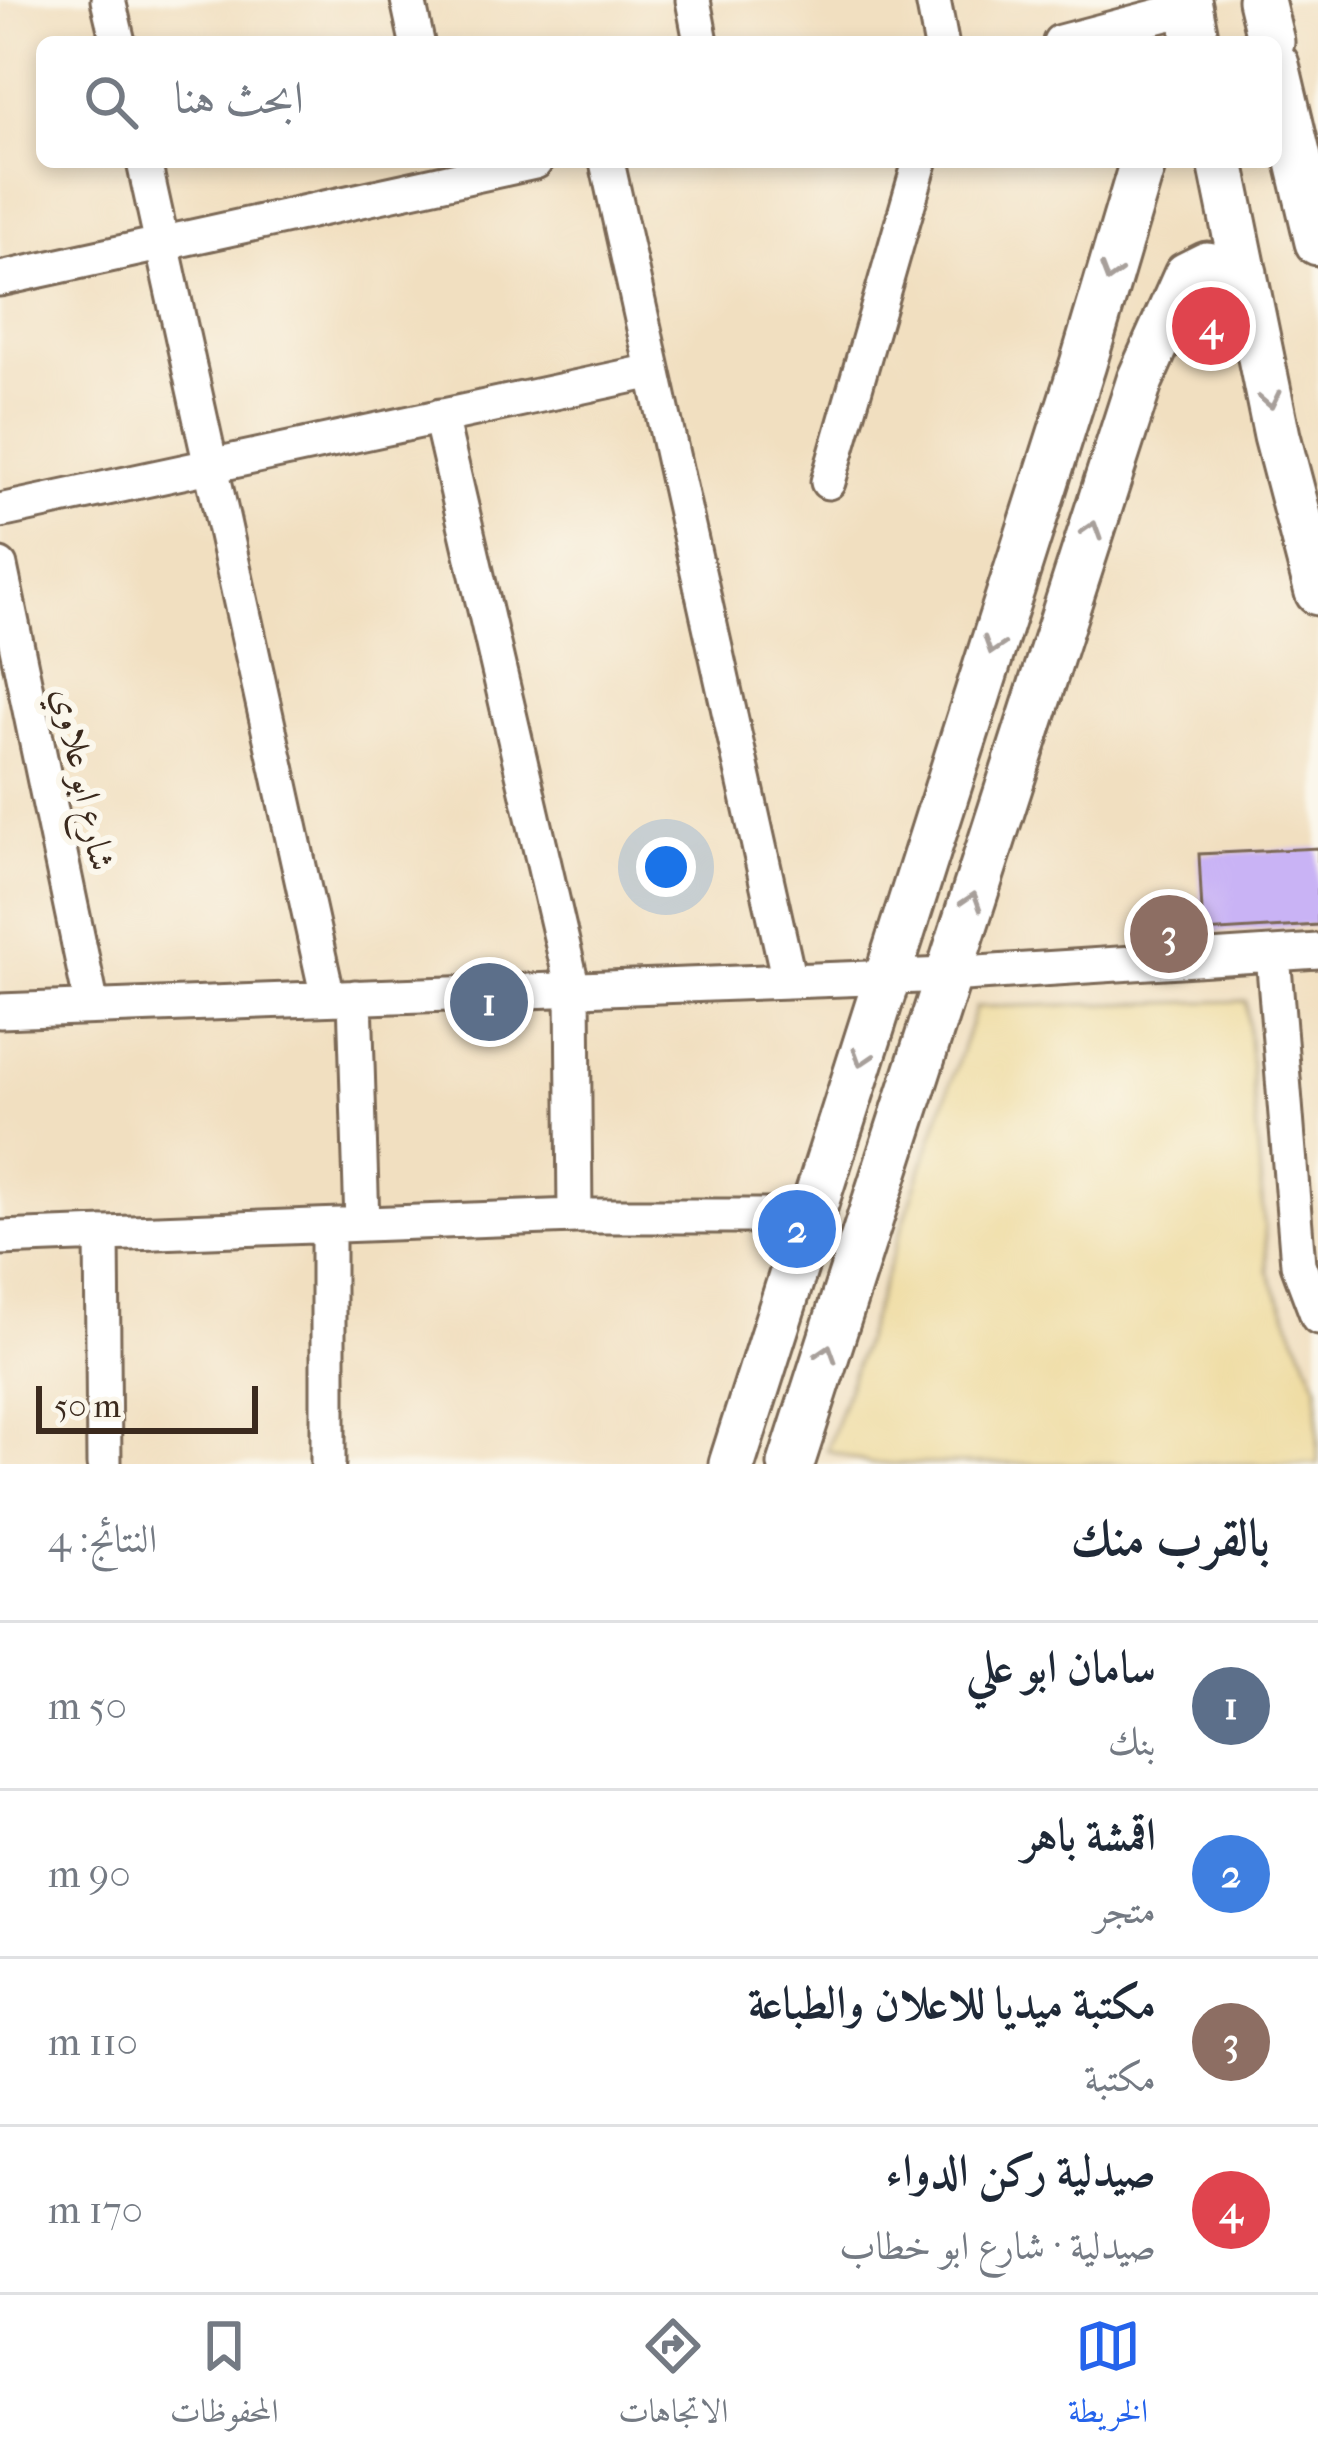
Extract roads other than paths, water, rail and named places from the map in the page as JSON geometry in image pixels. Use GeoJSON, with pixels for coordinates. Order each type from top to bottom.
{"type":"FeatureCollection","features":[{"type":"Feature","properties":{"kind":"main road"},"geometry":{"type":"LineString","coordinates":[[1261,0],[1270,36]]}},
{"type":"Feature","properties":{"kind":"main road"},"geometry":{"type":"LineString","coordinates":[[1282,90],[1318,242]]}},
{"type":"Feature","properties":{"kind":"main road"},"geometry":{"type":"LineString","coordinates":[[732,1464],[1141,168]]}},
{"type":"Feature","properties":{"kind":"main road"},"geometry":{"type":"LineString","coordinates":[[1222,168],[1277,436],[1318,592]]}},
{"type":"Feature","properties":{"kind":"main road"},"geometry":{"type":"LineString","coordinates":[[791,1464],[1140,380],[1187,275],[1208,265],[1244,274]]}},
{"type":"Feature","properties":{"kind":"main road"},"geometry":{"type":"LineString","coordinates":[[1083,364],[1140,380]]}},
{"type":"Feature","properties":{"kind":"street"},"geometry":{"type":"LineString","coordinates":[[108,0],[117,36]]}},
{"type":"Feature","properties":{"kind":"street"},"geometry":{"type":"LineString","coordinates":[[408,0],[416,36]]}},
{"type":"Feature","properties":{"kind":"street"},"geometry":{"type":"LineString","coordinates":[[693,0],[700,36]]}},
{"type":"Feature","properties":{"kind":"street"},"geometry":{"type":"LineString","coordinates":[[933,0],[940,36]]}},
{"type":"Feature","properties":{"kind":"street"},"geometry":{"type":"LineString","coordinates":[[1100,36],[1188,23]]}},
{"type":"Feature","properties":{"kind":"street"},"geometry":{"type":"LineString","coordinates":[[145,168],[211,466],[342,998],[345,1225],[328,1464]]}},
{"type":"Feature","properties":{"kind":"street"},"geometry":{"type":"LineString","coordinates":[[0,279],[162,244],[446,172],[482,168]]}},
{"type":"Feature","properties":{"kind":"street"},"geometry":{"type":"LineString","coordinates":[[608,168],[789,981]]}},
{"type":"Feature","properties":{"kind":"street"},"geometry":{"type":"LineString","coordinates":[[828,482],[918,168]]}},
{"type":"Feature","properties":{"kind":"street"},"geometry":{"type":"LineString","coordinates":[[0,511],[653,371]]}},
{"type":"Feature","properties":{"kind":"street"},"geometry":{"type":"LineString","coordinates":[[440,416],[573,989],[575,1216]]}},
{"type":"Feature","properties":{"kind":"street","name":"شارع ابو علاوي"},"geometry":{"type":"LineString","coordinates":[[0,566],[92,1007]]}},
{"type":"Feature","properties":{"kind":"street"},"geometry":{"type":"LineString","coordinates":[[0,1011],[948,975],[1318,951]]}},
{"type":"Feature","properties":{"kind":"street"},"geometry":{"type":"LineString","coordinates":[[1274,954],[1298,1264],[1318,1317]]}},
{"type":"Feature","properties":{"kind":"street"},"geometry":{"type":"LineString","coordinates":[[0,1238],[575,1216],[811,1216]]}},
{"type":"Feature","properties":{"kind":"street"},"geometry":{"type":"LineString","coordinates":[[102,1234],[104,1464]]}},
{"type":"Feature","properties":{"kind":"place","name":"صيدلية ركن الدواء"},"geometry":{"type":"Point","coordinates":[1211,326]}},
{"type":"Feature","properties":{"kind":"place","name":"مكتبة ميديا للاعلان والطباعة"},"geometry":{"type":"Point","coordinates":[1169,934]}},
{"type":"Feature","properties":{"kind":"place","name":"سامان ابو علي"},"geometry":{"type":"Point","coordinates":[489,1002]}},
{"type":"Feature","properties":{"kind":"place","name":"اقمشة باهر"},"geometry":{"type":"Point","coordinates":[797,1229]}}]}
